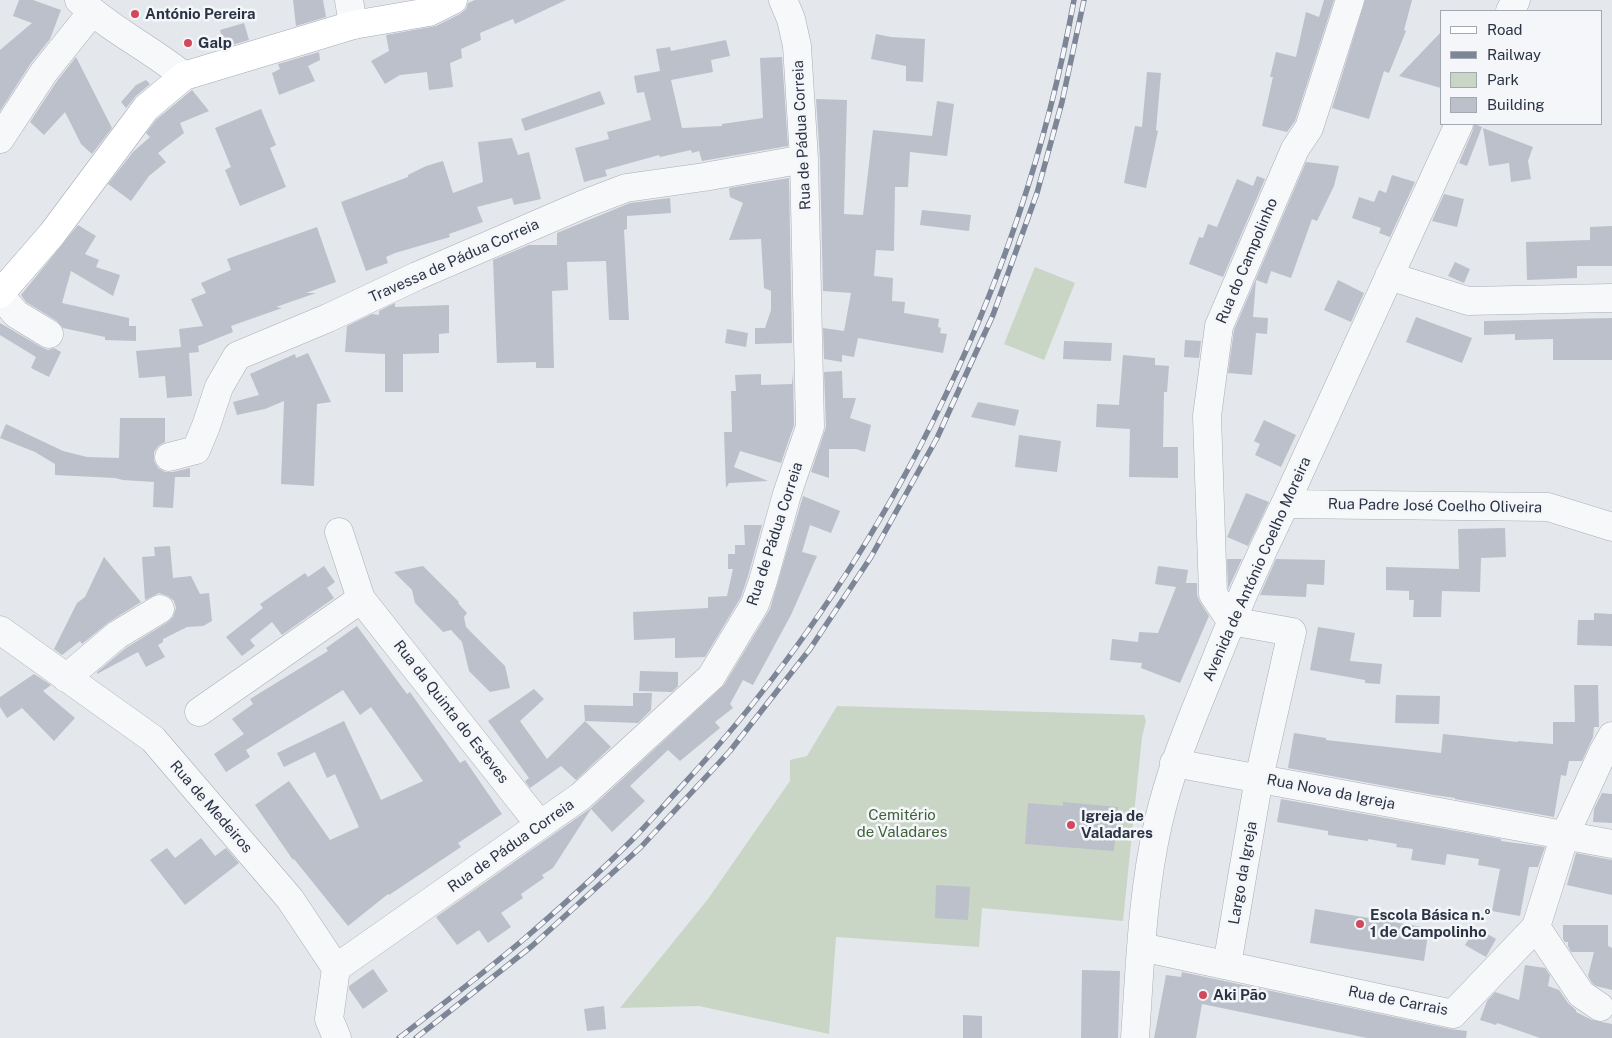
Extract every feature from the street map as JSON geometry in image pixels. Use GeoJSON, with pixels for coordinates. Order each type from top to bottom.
{"type":"FeatureCollection","features":[{"type":"Feature","properties":{"kind":"main road"},"geometry":{"type":"LineString","coordinates":[[0,295],[52,234],[146,108],[184,76],[351,12],[429,12],[453,0]]}},
{"type":"Feature","properties":{"kind":"street","name":"Rua de Pádua Correia"},"geometry":{"type":"LineString","coordinates":[[336,968],[581,796],[711,677],[755,604],[764,580],[787,494],[810,427],[804,159],[797,46],[791,18],[783,0]]}},
{"type":"Feature","properties":{"kind":"street","name":"Rua do Campolinho"},"geometry":{"type":"LineString","coordinates":[[1231,621],[1213,594],[1207,416],[1219,326],[1295,149],[1309,128],[1350,0]]}},
{"type":"Feature","properties":{"kind":"street"},"geometry":{"type":"LineString","coordinates":[[0,138],[86,6],[184,76]]}},
{"type":"Feature","properties":{"kind":"street","name":"Avenida de António Coelho Moreira"},"geometry":{"type":"LineString","coordinates":[[1135,1038],[1148,880],[1156,833],[1174,763],[1258,559],[1459,125]]}},
{"type":"Feature","properties":{"kind":"street","name":"Travessa de Pádua Correia"},"geometry":{"type":"LineString","coordinates":[[169,457],[196,450],[219,387],[237,356],[328,318],[435,268],[626,188],[804,159]]}},
{"type":"Feature","properties":{"kind":"street"},"geometry":{"type":"LineString","coordinates":[[1389,276],[1468,301],[1612,298]]}},
{"type":"Feature","properties":{"kind":"street"},"geometry":{"type":"LineString","coordinates":[[0,295],[16,314],[49,334]]}},
{"type":"Feature","properties":{"kind":"street","name":"Rua Padre José Coelho Oliveira"},"geometry":{"type":"LineString","coordinates":[[1285,504],[1548,507],[1612,527]]}},
{"type":"Feature","properties":{"kind":"street"},"geometry":{"type":"LineString","coordinates":[[199,712],[361,599],[339,532]]}},
{"type":"Feature","properties":{"kind":"street","name":"Rua da Quinta do Esteves"},"geometry":{"type":"LineString","coordinates":[[361,599],[540,825]]}},
{"type":"Feature","properties":{"kind":"street"},"geometry":{"type":"LineString","coordinates":[[66,678],[117,635],[160,609]]}},
{"type":"Feature","properties":{"kind":"street","name":"Rua Nova da Igreja"},"geometry":{"type":"LineString","coordinates":[[1231,621],[1292,632],[1259,778],[1612,844]]}},
{"type":"Feature","properties":{"kind":"street","name":"Rua de Medeiros"},"geometry":{"type":"LineString","coordinates":[[0,630],[153,739],[290,899],[336,968]]}},
{"type":"Feature","properties":{"kind":"street","name":"Rua de Carrais"},"geometry":{"type":"LineString","coordinates":[[1227,965],[1453,1014],[1536,927],[1565,835],[1612,736]]}},
{"type":"Feature","properties":{"kind":"street"},"geometry":{"type":"LineString","coordinates":[[1174,763],[1259,778]]}},
{"type":"Feature","properties":{"kind":"street","name":"Largo da Igreja"},"geometry":{"type":"LineString","coordinates":[[1227,965],[1259,778]]}},
{"type":"Feature","properties":{"kind":"street"},"geometry":{"type":"LineString","coordinates":[[1536,927],[1581,994],[1600,1007]]}},
{"type":"Feature","properties":{"kind":"street"},"geometry":{"type":"LineString","coordinates":[[1141,947],[1227,965]]}},
{"type":"Feature","properties":{"kind":"street"},"geometry":{"type":"LineString","coordinates":[[336,968],[329,1019],[338,1038]]}},
{"type":"Feature","properties":{"kind":"green space"},"geometry":{"type":"Polygon","coordinates":[[[1035,267],[1075,283],[1044,360],[1004,344],[1035,267]]]}},
{"type":"Feature","properties":{"kind":"green space","name":"Cemitério de Valadares"},"geometry":{"type":"Polygon","coordinates":[[[837,706],[1144,715],[1146,721],[1142,737],[1123,921],[982,908],[979,947],[836,937],[829,1034],[699,1006],[620,1008],[708,899],[790,781],[790,760],[807,756],[837,706]]]}},
{"type":"Feature","properties":{"kind":"building"},"geometry":{"type":"Polygon","coordinates":[[[19,0],[33,0],[61,10],[50,39],[31,63],[0,111],[0,50],[32,23],[13,16],[19,0]]]}},
{"type":"Feature","properties":{"kind":"building"},"geometry":{"type":"Polygon","coordinates":[[[293,0],[323,0],[326,17],[296,26],[293,0]]]}},
{"type":"Feature","properties":{"kind":"building"},"geometry":{"type":"Polygon","coordinates":[[[475,0],[566,0],[515,24],[513,19],[480,33],[481,40],[461,49],[462,58],[450,63],[453,87],[429,90],[427,72],[400,75],[385,84],[371,61],[389,51],[386,35],[436,26],[460,14],[466,9],[468,3],[475,0]]]}},
{"type":"Feature","properties":{"kind":"building"},"geometry":{"type":"Polygon","coordinates":[[[1324,0],[1334,0],[1295,121],[1287,132],[1262,126],[1273,77],[1270,77],[1276,52],[1296,57],[1306,12],[1319,17],[1324,0]]]}},
{"type":"Feature","properties":{"kind":"building"},"geometry":{"type":"Polygon","coordinates":[[[1365,0],[1412,0],[1404,30],[1406,31],[1389,73],[1384,71],[1369,119],[1332,108],[1365,0]]]}},
{"type":"Feature","properties":{"kind":"building"},"geometry":{"type":"Polygon","coordinates":[[[244,23],[249,40],[225,47],[220,30],[244,23]]]}},
{"type":"Feature","properties":{"kind":"building"},"geometry":{"type":"Polygon","coordinates":[[[1440,33],[1440,88],[1399,76],[1440,33]]]}},
{"type":"Feature","properties":{"kind":"building"},"geometry":{"type":"Polygon","coordinates":[[[876,34],[925,39],[923,82],[906,81],[906,66],[871,59],[876,34]]]}},
{"type":"Feature","properties":{"kind":"building"},"geometry":{"type":"Polygon","coordinates":[[[726,40],[730,56],[711,60],[713,72],[671,80],[682,128],[722,126],[722,124],[763,118],[760,58],[782,57],[788,146],[702,161],[699,151],[692,153],[691,150],[660,157],[659,155],[605,170],[607,176],[584,182],[575,148],[609,139],[607,132],[651,120],[644,92],[637,93],[634,76],[660,71],[656,49],[670,47],[671,51],[726,40]]]}},
{"type":"Feature","properties":{"kind":"building"},"geometry":{"type":"Polygon","coordinates":[[[319,52],[320,60],[308,66],[315,81],[279,95],[272,73],[280,69],[278,64],[319,52]]]}},
{"type":"Feature","properties":{"kind":"building"},"geometry":{"type":"Polygon","coordinates":[[[76,57],[112,128],[92,154],[81,144],[65,112],[44,135],[30,122],[57,81],[76,57]]]}},
{"type":"Feature","properties":{"kind":"building"},"geometry":{"type":"Polygon","coordinates":[[[1147,72],[1161,73],[1156,130],[1158,131],[1146,188],[1124,183],[1135,126],[1142,127],[1147,72]]]}},
{"type":"Feature","properties":{"kind":"building"},"geometry":{"type":"Polygon","coordinates":[[[146,80],[150,84],[126,108],[121,102],[136,85],[146,80]]]}},
{"type":"Feature","properties":{"kind":"building"},"geometry":{"type":"Polygon","coordinates":[[[192,90],[209,111],[180,123],[184,133],[158,153],[166,162],[149,176],[131,201],[108,184],[133,152],[150,137],[146,133],[157,119],[192,90]]]}},
{"type":"Feature","properties":{"kind":"building"},"geometry":{"type":"Polygon","coordinates":[[[600,91],[605,104],[525,131],[521,119],[600,91]]]}},
{"type":"Feature","properties":{"kind":"building"},"geometry":{"type":"Polygon","coordinates":[[[816,99],[847,100],[844,214],[863,215],[873,130],[932,136],[937,101],[954,104],[947,156],[910,152],[908,187],[895,187],[894,251],[876,250],[874,276],[893,278],[892,301],[905,302],[904,313],[939,319],[938,327],[941,328],[940,333],[947,334],[943,353],[858,338],[854,357],[842,355],[842,362],[824,359],[823,328],[844,331],[851,293],[823,291],[820,159],[816,99]]]}},
{"type":"Feature","properties":{"kind":"building"},"geometry":{"type":"Polygon","coordinates":[[[261,109],[276,145],[270,148],[286,187],[240,206],[225,170],[231,167],[215,128],[261,109]]]}},
{"type":"Feature","properties":{"kind":"building"},"geometry":{"type":"Polygon","coordinates":[[[1474,125],[1482,127],[1467,166],[1459,163],[1474,125]]]}},
{"type":"Feature","properties":{"kind":"building"},"geometry":{"type":"Polygon","coordinates":[[[1483,128],[1533,147],[1528,161],[1531,179],[1511,182],[1509,163],[1489,166],[1483,128]]]}},
{"type":"Feature","properties":{"kind":"building"},"geometry":{"type":"Polygon","coordinates":[[[512,138],[518,155],[529,152],[541,199],[514,205],[512,198],[477,207],[483,222],[449,234],[450,237],[395,253],[386,257],[388,263],[366,271],[341,202],[408,177],[408,175],[426,166],[443,161],[453,193],[483,182],[478,142],[512,138]]]}},
{"type":"Feature","properties":{"kind":"building"},"geometry":{"type":"Polygon","coordinates":[[[1306,162],[1339,166],[1334,186],[1317,221],[1312,219],[1291,278],[1271,271],[1267,284],[1256,280],[1253,317],[1268,318],[1267,334],[1256,333],[1252,375],[1228,373],[1234,330],[1306,162]]]}},
{"type":"Feature","properties":{"kind":"building"},"geometry":{"type":"Polygon","coordinates":[[[1392,175],[1415,182],[1390,237],[1379,233],[1381,228],[1352,218],[1359,197],[1374,202],[1379,190],[1386,193],[1392,175]]]}},
{"type":"Feature","properties":{"kind":"building"},"geometry":{"type":"Polygon","coordinates":[[[1257,176],[1265,179],[1223,277],[1189,264],[1199,237],[1203,238],[1208,224],[1217,227],[1237,179],[1253,186],[1257,176]]]}},
{"type":"Feature","properties":{"kind":"building"},"geometry":{"type":"Polygon","coordinates":[[[789,178],[792,343],[755,344],[755,328],[765,328],[771,310],[771,291],[764,288],[761,239],[729,240],[743,203],[730,197],[729,188],[789,178]]]}},
{"type":"Feature","properties":{"kind":"building"},"geometry":{"type":"Polygon","coordinates":[[[1444,194],[1464,199],[1457,227],[1432,221],[1444,194]]]}},
{"type":"Feature","properties":{"kind":"building"},"geometry":{"type":"Polygon","coordinates":[[[670,198],[671,213],[627,216],[627,229],[624,230],[629,320],[609,320],[606,261],[567,262],[568,290],[552,291],[554,368],[536,368],[536,362],[497,363],[493,260],[529,245],[557,245],[557,233],[630,203],[670,198]]]}},
{"type":"Feature","properties":{"kind":"building"},"geometry":{"type":"Polygon","coordinates":[[[922,210],[971,215],[969,231],[920,225],[922,210]]]}},
{"type":"Feature","properties":{"kind":"building"},"geometry":{"type":"Polygon","coordinates":[[[78,225],[96,236],[85,254],[99,260],[96,267],[120,275],[113,296],[71,271],[62,303],[129,318],[129,326],[136,326],[136,341],[105,340],[105,337],[63,328],[57,321],[26,302],[21,295],[78,225]]]}},
{"type":"Feature","properties":{"kind":"building"},"geometry":{"type":"Polygon","coordinates":[[[1612,226],[1612,266],[1577,266],[1577,278],[1527,280],[1526,242],[1590,240],[1590,227],[1612,226]]]}},
{"type":"Feature","properties":{"kind":"building"},"geometry":{"type":"Polygon","coordinates":[[[317,227],[336,282],[306,293],[316,293],[276,307],[282,308],[231,326],[233,332],[198,346],[199,352],[189,353],[192,396],[167,398],[165,376],[139,378],[136,351],[181,347],[179,329],[203,326],[191,299],[206,293],[201,283],[231,270],[227,259],[317,227]]]}},
{"type":"Feature","properties":{"kind":"building"},"geometry":{"type":"Polygon","coordinates":[[[1455,262],[1470,269],[1464,283],[1448,276],[1455,262]]]}},
{"type":"Feature","properties":{"kind":"building"},"geometry":{"type":"Polygon","coordinates":[[[1338,280],[1364,293],[1351,322],[1324,310],[1338,280]]]}},
{"type":"Feature","properties":{"kind":"building"},"geometry":{"type":"Polygon","coordinates":[[[395,303],[395,307],[449,305],[449,333],[439,334],[439,353],[403,354],[403,392],[385,392],[385,354],[345,352],[347,326],[372,314],[379,315],[379,311],[395,303]]]}},
{"type":"Feature","properties":{"kind":"building"},"geometry":{"type":"Polygon","coordinates":[[[1416,317],[1472,338],[1462,363],[1406,342],[1416,317]]]}},
{"type":"Feature","properties":{"kind":"building"},"geometry":{"type":"Polygon","coordinates":[[[1612,318],[1612,360],[1553,360],[1553,339],[1515,340],[1515,334],[1484,335],[1484,321],[1612,318]]]}},
{"type":"Feature","properties":{"kind":"building"},"geometry":{"type":"Polygon","coordinates":[[[0,323],[41,347],[48,350],[54,348],[61,352],[49,377],[31,368],[36,357],[0,335],[0,323]]]}},
{"type":"Feature","properties":{"kind":"building"},"geometry":{"type":"Polygon","coordinates":[[[727,329],[748,333],[746,347],[725,343],[727,329]]]}},
{"type":"Feature","properties":{"kind":"building"},"geometry":{"type":"Polygon","coordinates":[[[1185,340],[1201,341],[1199,358],[1184,357],[1185,340]]]}},
{"type":"Feature","properties":{"kind":"building"},"geometry":{"type":"Polygon","coordinates":[[[1064,341],[1112,343],[1111,361],[1063,359],[1064,341]]]}},
{"type":"Feature","properties":{"kind":"building"},"geometry":{"type":"Polygon","coordinates":[[[308,353],[331,402],[317,404],[314,486],[281,484],[284,401],[265,409],[237,415],[233,402],[259,395],[250,374],[295,354],[296,358],[308,353]]]}},
{"type":"Feature","properties":{"kind":"building"},"geometry":{"type":"Polygon","coordinates":[[[1123,355],[1155,358],[1155,365],[1169,366],[1167,392],[1164,392],[1163,447],[1178,447],[1178,478],[1129,477],[1130,429],[1096,427],[1097,404],[1119,405],[1123,355]]]}},
{"type":"Feature","properties":{"kind":"building"},"geometry":{"type":"Polygon","coordinates":[[[842,371],[843,398],[856,398],[850,418],[871,425],[865,452],[856,449],[829,449],[829,478],[811,472],[826,427],[824,372],[842,371]]]}},
{"type":"Feature","properties":{"kind":"building"},"geometry":{"type":"Polygon","coordinates":[[[793,373],[794,425],[781,463],[740,451],[734,467],[768,481],[729,483],[726,488],[724,432],[732,432],[731,391],[736,391],[735,375],[761,374],[761,385],[792,384],[793,373]]]}},
{"type":"Feature","properties":{"kind":"building"},"geometry":{"type":"Polygon","coordinates":[[[978,402],[1019,410],[1015,426],[971,417],[978,402]]]}},
{"type":"Feature","properties":{"kind":"building"},"geometry":{"type":"Polygon","coordinates":[[[120,418],[165,418],[165,442],[158,446],[154,452],[154,461],[158,468],[165,472],[190,468],[190,477],[175,477],[173,508],[153,507],[154,482],[55,475],[55,464],[35,452],[0,438],[6,424],[63,451],[87,457],[119,458],[120,418]]]}},
{"type":"Feature","properties":{"kind":"building"},"geometry":{"type":"Polygon","coordinates":[[[1264,420],[1296,435],[1281,467],[1255,455],[1260,444],[1254,441],[1264,420]]]}},
{"type":"Feature","properties":{"kind":"building"},"geometry":{"type":"Polygon","coordinates":[[[1019,435],[1061,441],[1057,472],[1015,467],[1019,435]]]}},
{"type":"Feature","properties":{"kind":"building"},"geometry":{"type":"Polygon","coordinates":[[[1246,493],[1269,502],[1248,546],[1227,537],[1246,493]]]}},
{"type":"Feature","properties":{"kind":"building"},"geometry":{"type":"Polygon","coordinates":[[[803,496],[840,511],[831,533],[810,525],[802,552],[817,556],[791,615],[753,685],[743,680],[730,704],[733,708],[715,722],[720,728],[680,761],[668,750],[630,786],[645,801],[612,832],[591,809],[553,868],[542,875],[544,878],[521,894],[523,898],[501,913],[511,927],[488,943],[479,930],[457,945],[436,917],[591,808],[724,685],[770,609],[803,496]]]}},
{"type":"Feature","properties":{"kind":"building"},"geometry":{"type":"Polygon","coordinates":[[[744,525],[762,525],[748,576],[741,597],[705,657],[675,658],[675,638],[634,640],[633,612],[708,608],[708,597],[727,596],[733,569],[728,569],[728,554],[735,554],[735,545],[745,545],[744,525]]]}},
{"type":"Feature","properties":{"kind":"building"},"geometry":{"type":"Polygon","coordinates":[[[1505,528],[1506,557],[1481,558],[1480,592],[1442,591],[1441,617],[1413,617],[1414,600],[1409,600],[1409,591],[1386,590],[1386,567],[1459,569],[1458,529],[1505,528]]]}},
{"type":"Feature","properties":{"kind":"building"},"geometry":{"type":"Polygon","coordinates":[[[170,546],[173,578],[191,576],[200,594],[209,593],[212,621],[203,626],[187,627],[163,639],[163,642],[158,645],[165,657],[146,667],[138,652],[97,674],[126,648],[173,617],[176,608],[174,601],[168,596],[159,593],[145,600],[142,557],[155,556],[154,547],[170,546]]]}},
{"type":"Feature","properties":{"kind":"building"},"geometry":{"type":"Polygon","coordinates":[[[104,557],[141,602],[109,622],[82,644],[80,641],[62,655],[54,649],[77,603],[85,597],[104,557]]]}},
{"type":"Feature","properties":{"kind":"building"},"geometry":{"type":"Polygon","coordinates":[[[1227,559],[1242,559],[1228,589],[1227,559]]]}},
{"type":"Feature","properties":{"kind":"building"},"geometry":{"type":"Polygon","coordinates":[[[1276,559],[1325,560],[1324,585],[1307,584],[1306,597],[1260,595],[1276,559]]]}},
{"type":"Feature","properties":{"kind":"building"},"geometry":{"type":"Polygon","coordinates":[[[324,566],[335,582],[327,588],[334,598],[282,635],[272,622],[250,640],[255,646],[242,656],[226,637],[263,608],[260,604],[305,573],[308,577],[324,566]]]}},
{"type":"Feature","properties":{"kind":"building"},"geometry":{"type":"Polygon","coordinates":[[[423,566],[459,602],[467,613],[464,617],[466,627],[505,666],[510,688],[490,692],[469,671],[462,642],[451,630],[443,632],[415,603],[412,590],[394,572],[423,566]]]}},
{"type":"Feature","properties":{"kind":"building"},"geometry":{"type":"Polygon","coordinates":[[[1158,566],[1188,570],[1186,583],[1197,583],[1197,595],[1209,616],[1180,683],[1141,668],[1142,663],[1110,660],[1112,639],[1138,642],[1139,632],[1158,633],[1176,587],[1155,584],[1158,566]]]}},
{"type":"Feature","properties":{"kind":"building"},"geometry":{"type":"Polygon","coordinates":[[[1594,613],[1612,614],[1612,646],[1577,645],[1578,620],[1594,620],[1594,613]]]}},
{"type":"Feature","properties":{"kind":"building"},"geometry":{"type":"Polygon","coordinates":[[[357,626],[407,694],[410,692],[460,763],[465,760],[502,814],[458,843],[461,847],[388,894],[348,926],[293,860],[255,805],[289,781],[330,840],[359,827],[335,774],[327,778],[315,752],[284,767],[277,753],[344,721],[381,800],[423,781],[371,707],[360,715],[343,690],[246,750],[250,757],[226,772],[214,754],[244,734],[232,719],[253,704],[250,699],[328,651],[326,648],[357,626]]]}},
{"type":"Feature","properties":{"kind":"building"},"geometry":{"type":"Polygon","coordinates":[[[1318,627],[1355,633],[1350,661],[1382,664],[1380,684],[1365,683],[1365,680],[1310,670],[1318,627]]]}},
{"type":"Feature","properties":{"kind":"building"},"geometry":{"type":"Polygon","coordinates":[[[640,671],[678,672],[678,686],[672,692],[639,691],[640,671]]]}},
{"type":"Feature","properties":{"kind":"building"},"geometry":{"type":"Polygon","coordinates":[[[34,674],[51,685],[43,691],[75,718],[54,741],[22,708],[7,718],[0,707],[0,697],[34,674]]]}},
{"type":"Feature","properties":{"kind":"building"},"geometry":{"type":"Polygon","coordinates":[[[1574,685],[1598,685],[1599,727],[1594,727],[1593,737],[1582,761],[1569,761],[1566,776],[1561,775],[1554,817],[1288,768],[1294,733],[1326,738],[1326,740],[1441,753],[1443,734],[1553,744],[1553,722],[1575,722],[1574,685]]]}},
{"type":"Feature","properties":{"kind":"building"},"geometry":{"type":"Polygon","coordinates":[[[534,689],[544,699],[520,721],[547,759],[585,721],[611,747],[576,780],[561,766],[530,788],[525,781],[529,778],[488,721],[534,689]]]}},
{"type":"Feature","properties":{"kind":"building"},"geometry":{"type":"Polygon","coordinates":[[[633,693],[652,693],[651,710],[638,723],[585,721],[584,705],[633,706],[633,693]]]}},
{"type":"Feature","properties":{"kind":"building"},"geometry":{"type":"Polygon","coordinates":[[[1396,695],[1440,696],[1439,724],[1395,723],[1396,695]]]}},
{"type":"Feature","properties":{"kind":"building"},"geometry":{"type":"Polygon","coordinates":[[[1602,793],[1612,794],[1612,823],[1593,822],[1594,809],[1602,793]]]}},
{"type":"Feature","properties":{"kind":"building"},"geometry":{"type":"Polygon","coordinates":[[[1281,799],[1501,839],[1501,841],[1545,847],[1538,867],[1529,867],[1520,916],[1492,911],[1500,869],[1478,865],[1479,859],[1447,854],[1445,865],[1411,860],[1413,849],[1396,847],[1397,844],[1328,835],[1328,831],[1277,822],[1281,799]]]}},
{"type":"Feature","properties":{"kind":"building","name":"Igreja de Valadares"},"geometry":{"type":"Polygon","coordinates":[[[1063,802],[1118,807],[1114,851],[1025,844],[1028,803],[1063,806],[1063,802]]]}},
{"type":"Feature","properties":{"kind":"building"},"geometry":{"type":"Polygon","coordinates":[[[201,838],[215,856],[226,848],[239,863],[185,905],[150,860],[167,848],[175,858],[201,838]]]}},
{"type":"Feature","properties":{"kind":"building"},"geometry":{"type":"Polygon","coordinates":[[[1576,853],[1612,860],[1612,895],[1567,885],[1576,853]]]}},
{"type":"Feature","properties":{"kind":"building"},"geometry":{"type":"Polygon","coordinates":[[[936,885],[970,887],[968,920],[935,918],[936,885]]]}},
{"type":"Feature","properties":{"kind":"building"},"geometry":{"type":"Polygon","coordinates":[[[1315,909],[1429,928],[1424,961],[1310,943],[1315,909]]]}},
{"type":"Feature","properties":{"kind":"building"},"geometry":{"type":"Polygon","coordinates":[[[1563,925],[1608,925],[1608,946],[1612,948],[1612,990],[1596,986],[1592,983],[1588,976],[1594,952],[1571,952],[1568,942],[1565,942],[1563,939],[1563,925]]]}},
{"type":"Feature","properties":{"kind":"building"},"geometry":{"type":"Polygon","coordinates":[[[1476,927],[1496,939],[1486,957],[1465,945],[1476,927]]]}},
{"type":"Feature","properties":{"kind":"building"},"geometry":{"type":"Polygon","coordinates":[[[1525,965],[1545,968],[1550,975],[1548,986],[1559,990],[1576,1012],[1592,1020],[1612,1024],[1612,1038],[1540,1038],[1497,1023],[1496,1025],[1480,1020],[1487,1001],[1495,992],[1519,1000],[1525,965]]]}},
{"type":"Feature","properties":{"kind":"building"},"geometry":{"type":"Polygon","coordinates":[[[373,969],[388,991],[363,1009],[349,989],[349,986],[373,969]]]}},
{"type":"Feature","properties":{"kind":"building"},"geometry":{"type":"Polygon","coordinates":[[[1082,970],[1120,971],[1118,1038],[1081,1038],[1082,970]]]}},
{"type":"Feature","properties":{"kind":"building"},"geometry":{"type":"Polygon","coordinates":[[[1182,972],[1467,1031],[1466,1038],[1367,1038],[1202,1004],[1196,1038],[1154,1038],[1166,975],[1181,977],[1182,972]]]}},
{"type":"Feature","properties":{"kind":"building"},"geometry":{"type":"Polygon","coordinates":[[[604,1006],[606,1029],[587,1031],[584,1009],[604,1006]]]}},
{"type":"Feature","properties":{"kind":"building"},"geometry":{"type":"Polygon","coordinates":[[[963,1015],[982,1016],[982,1038],[963,1038],[963,1015]]]}},
{"type":"Feature","properties":{"kind":"railway"},"geometry":{"type":"LineString","coordinates":[[399,1038],[524,939],[632,840],[680,788],[752,704],[819,615],[879,520],[932,422],[979,320],[1018,216],[1050,109],[1074,0]]}},
{"type":"Feature","properties":{"kind":"railway"},"geometry":{"type":"LineString","coordinates":[[416,1038],[532,946],[641,847],[730,751],[810,649],[871,557],[937,438],[993,315],[1037,193],[1062,102],[1084,0]]}},
{"type":"Feature","properties":{"kind":"place","name":"António Pereira"},"geometry":{"type":"Point","coordinates":[135,14]}},
{"type":"Feature","properties":{"kind":"place","name":"Galp"},"geometry":{"type":"Point","coordinates":[188,43]}},
{"type":"Feature","properties":{"kind":"place","name":"Igreja de Valadares"},"geometry":{"type":"Point","coordinates":[1071,825]}},
{"type":"Feature","properties":{"kind":"place","name":"Escola Básica n.º 1 de Campolinho"},"geometry":{"type":"Point","coordinates":[1360,924]}},
{"type":"Feature","properties":{"kind":"place","name":"Aki Pão"},"geometry":{"type":"Point","coordinates":[1203,995]}}]}
